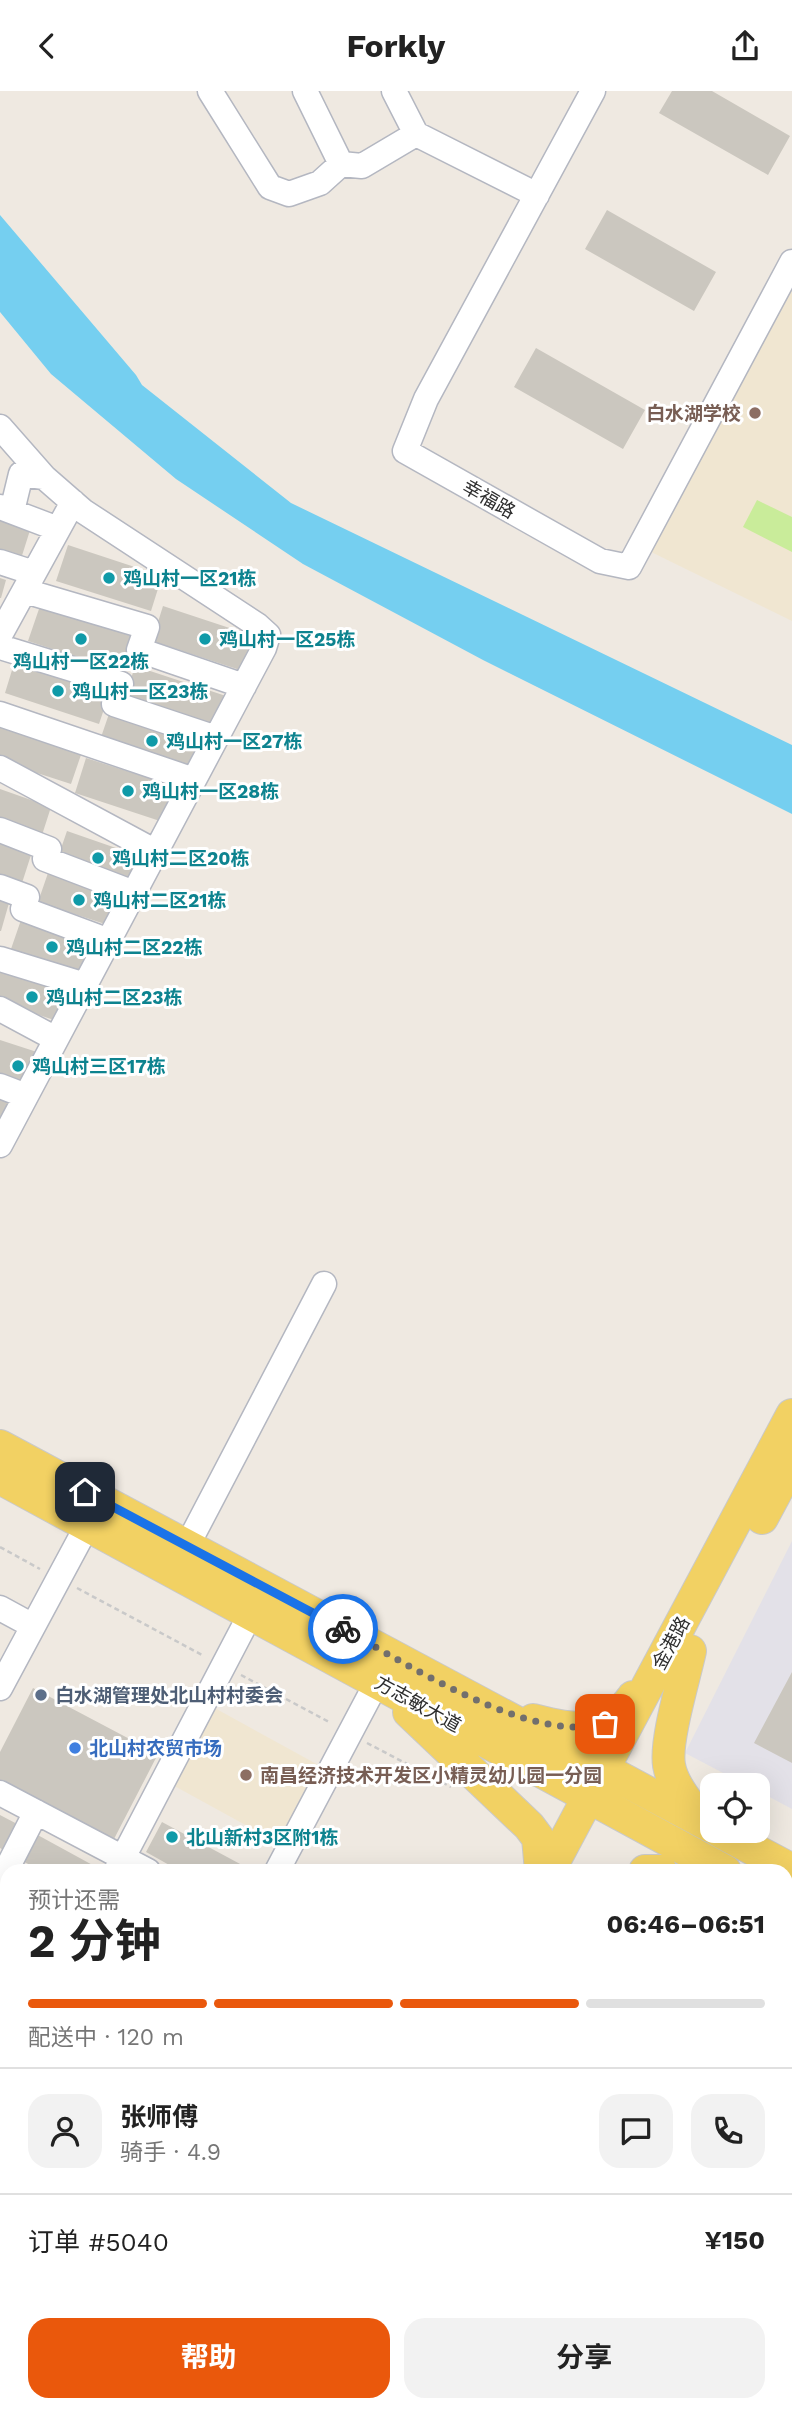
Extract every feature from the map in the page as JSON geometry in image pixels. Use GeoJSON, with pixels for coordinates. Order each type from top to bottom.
{"type":"FeatureCollection","features":[{"type":"Feature","properties":{"kind":"main road","name":"金港路"},"geometry":{"type":"LineString","coordinates":[[554,1864],[597,1802],[680,1648],[792,1415]]}},
{"type":"Feature","properties":{"kind":"main road","name":"方志敏大道"},"geometry":{"type":"LineString","coordinates":[[0,1446],[700,1820]]}},
{"type":"Feature","properties":{"kind":"main road","name":"金港路"},"geometry":{"type":"LineString","coordinates":[[680,1648],[792,1462]]}},
{"type":"Feature","properties":{"kind":"main road","name":"方志敏大道"},"geometry":{"type":"LineString","coordinates":[[0,1478],[712,1864]]}},
{"type":"Feature","properties":{"kind":"main road"},"geometry":{"type":"LineString","coordinates":[[491,1708],[560,1727],[586,1729],[605,1724],[623,1711],[680,1648]]}},
{"type":"Feature","properties":{"kind":"main road"},"geometry":{"type":"LineString","coordinates":[[680,1648],[669,1766],[677,1786],[700,1813]]}},
{"type":"Feature","properties":{"kind":"main road"},"geometry":{"type":"LineString","coordinates":[[377,1682],[529,1826],[538,1838],[540,1864]]}},
{"type":"Feature","properties":{"kind":"main road","name":"金港路"},"geometry":{"type":"LineString","coordinates":[[574,1864],[597,1802]]}},
{"type":"Feature","properties":{"kind":"main road","name":"方志敏大道"},"geometry":{"type":"LineString","coordinates":[[742,1843],[781,1864]]}},
{"type":"Feature","properties":{"kind":"street"},"geometry":{"type":"LineString","coordinates":[[210,91],[270,187],[289,194],[320,183],[341,164],[362,166],[416,134]]}},
{"type":"Feature","properties":{"kind":"street"},"geometry":{"type":"LineString","coordinates":[[305,91],[341,164]]}},
{"type":"Feature","properties":{"kind":"street"},"geometry":{"type":"LineString","coordinates":[[394,91],[416,134],[537,195]]}},
{"type":"Feature","properties":{"kind":"street","name":"幸福路"},"geometry":{"type":"LineString","coordinates":[[593,91],[426,399],[405,451],[600,561],[629,566],[792,262]]}},
{"type":"Feature","properties":{"kind":"street"},"geometry":{"type":"LineString","coordinates":[[0,427],[44,477],[83,511],[257,625],[268,635],[264,648],[0,1145]]}},
{"type":"Feature","properties":{"kind":"street"},"geometry":{"type":"LineString","coordinates":[[44,477],[21,474],[6,509],[58,529]]}},
{"type":"Feature","properties":{"kind":"street"},"geometry":{"type":"LineString","coordinates":[[73,502],[1,635],[121,684],[114,704],[216,738]]}},
{"type":"Feature","properties":{"kind":"street"},"geometry":{"type":"LineString","coordinates":[[0,562],[29,582],[146,628],[139,650],[244,686]]}},
{"type":"Feature","properties":{"kind":"street"},"geometry":{"type":"LineString","coordinates":[[0,714],[194,780]]}},
{"type":"Feature","properties":{"kind":"street"},"geometry":{"type":"LineString","coordinates":[[0,768],[156,852]]}},
{"type":"Feature","properties":{"kind":"street"},"geometry":{"type":"LineString","coordinates":[[0,830],[49,849],[45,859],[134,893]]}},
{"type":"Feature","properties":{"kind":"street"},"geometry":{"type":"LineString","coordinates":[[0,887],[27,897],[23,909],[109,941]]}},
{"type":"Feature","properties":{"kind":"street"},"geometry":{"type":"LineString","coordinates":[[0,941],[0,949]]}},
{"type":"Feature","properties":{"kind":"street"},"geometry":{"type":"LineString","coordinates":[[0,959],[85,985]]}},
{"type":"Feature","properties":{"kind":"street"},"geometry":{"type":"LineString","coordinates":[[0,1009],[56,1039]]}},
{"type":"Feature","properties":{"kind":"street"},"geometry":{"type":"LineString","coordinates":[[0,1086],[26,1096]]}},
{"type":"Feature","properties":{"kind":"street"},"geometry":{"type":"LineString","coordinates":[[187,1546],[324,1284]]}},
{"type":"Feature","properties":{"kind":"street"},"geometry":{"type":"LineString","coordinates":[[0,1688],[88,1524]]}},
{"type":"Feature","properties":{"kind":"street"},"geometry":{"type":"LineString","coordinates":[[0,1608],[33,1626]]}},
{"type":"Feature","properties":{"kind":"street"},"geometry":{"type":"LineString","coordinates":[[0,1793],[120,1864],[251,1613]]}},
{"type":"Feature","properties":{"kind":"street"},"geometry":{"type":"LineString","coordinates":[[281,1864],[377,1682]]}},
{"type":"Feature","properties":{"kind":"street"},"geometry":{"type":"LineString","coordinates":[[9,1864],[36,1812]]}},
{"type":"Feature","properties":{"kind":"path"},"geometry":{"type":"LineString","coordinates":[[0,1547],[454,1789]]}},
{"type":"Feature","properties":{"kind":"shaded area","name":"白水湖学校"},"geometry":{"type":"Polygon","coordinates":[[[792,279],[792,621],[643,548],[792,279]]]}},
{"type":"Feature","properties":{"kind":"shaded area"},"geometry":{"type":"Polygon","coordinates":[[[792,1541],[792,1809],[770,1797],[770,1773],[723,1773],[685,1753],[792,1541]]]}},
{"type":"Feature","properties":{"kind":"shaded area","name":"南昌经济技术开发区小精灵幼儿园一分园"},"geometry":{"type":"Polygon","coordinates":[[[211,1706],[322,1767],[280,1844],[169,1783],[211,1706]]]}},
{"type":"Feature","properties":{"kind":"green space"},"geometry":{"type":"Polygon","coordinates":[[[757,500],[792,517],[792,552],[743,527],[757,500]]]}},
{"type":"Feature","properties":{"kind":"water"},"geometry":{"type":"Polygon","coordinates":[[[0,215],[142,385],[291,503],[792,745],[792,814],[483,660],[303,564],[176,479],[51,374],[0,312],[0,215]]]}},
{"type":"Feature","properties":{"kind":"building"},"geometry":{"type":"Polygon","coordinates":[[[672,91],[712,91],[790,136],[768,175],[659,113],[672,91]]]}},
{"type":"Feature","properties":{"kind":"building"},"geometry":{"type":"Polygon","coordinates":[[[607,210],[716,272],[694,311],[585,249],[607,210]]]}},
{"type":"Feature","properties":{"kind":"building"},"geometry":{"type":"Polygon","coordinates":[[[536,348],[645,410],[623,449],[514,387],[536,348]]]}},
{"type":"Feature","properties":{"kind":"building"},"geometry":{"type":"Polygon","coordinates":[[[0,517],[31,527],[20,562],[0,556],[0,517]]]}},
{"type":"Feature","properties":{"kind":"building","name":"鸡山村一区21栋"},"geometry":{"type":"Polygon","coordinates":[[[68,545],[162,576],[151,611],[56,581],[68,545]]]}},
{"type":"Feature","properties":{"kind":"building"},"geometry":{"type":"Polygon","coordinates":[[[0,578],[6,580],[1,598],[0,598],[0,578]]]}},
{"type":"Feature","properties":{"kind":"building","name":"鸡山村一区22栋"},"geometry":{"type":"Polygon","coordinates":[[[40,606],[134,637],[123,672],[28,641],[40,606]]]}},
{"type":"Feature","properties":{"kind":"building","name":"鸡山村一区25栋"},"geometry":{"type":"Polygon","coordinates":[[[163,606],[257,637],[246,672],[152,641],[163,606]]]}},
{"type":"Feature","properties":{"kind":"building","name":"鸡山村一区23栋"},"geometry":{"type":"Polygon","coordinates":[[[16,657],[111,688],[99,724],[5,693],[16,657]]]}},
{"type":"Feature","properties":{"kind":"building"},"geometry":{"type":"Polygon","coordinates":[[[135,666],[229,697],[218,732],[124,701],[135,666]]]}},
{"type":"Feature","properties":{"kind":"building","name":"鸡山村一区27栋"},"geometry":{"type":"Polygon","coordinates":[[[111,708],[205,739],[194,774],[99,743],[111,708]]]}},
{"type":"Feature","properties":{"kind":"building"},"geometry":{"type":"Polygon","coordinates":[[[0,722],[83,749],[71,784],[0,761],[0,722]]]}},
{"type":"Feature","properties":{"kind":"building","name":"鸡山村一区28栋"},"geometry":{"type":"Polygon","coordinates":[[[86,758],[180,788],[169,824],[75,793],[86,758]]]}},
{"type":"Feature","properties":{"kind":"building"},"geometry":{"type":"Polygon","coordinates":[[[0,789],[51,807],[42,835],[0,821],[0,789]]]}},
{"type":"Feature","properties":{"kind":"building","name":"鸡山村二区20栋"},"geometry":{"type":"Polygon","coordinates":[[[67,831],[139,856],[130,884],[57,860],[67,831]]]}},
{"type":"Feature","properties":{"kind":"building"},"geometry":{"type":"Polygon","coordinates":[[[0,844],[31,855],[22,883],[0,875],[0,844]]]}},
{"type":"Feature","properties":{"kind":"building","name":"鸡山村二区21栋"},"geometry":{"type":"Polygon","coordinates":[[[48,873],[120,898],[111,926],[38,902],[48,873]]]}},
{"type":"Feature","properties":{"kind":"building"},"geometry":{"type":"Polygon","coordinates":[[[0,900],[9,903],[1,931],[0,931],[0,900]]]}},
{"type":"Feature","properties":{"kind":"building","name":"鸡山村二区22栋"},"geometry":{"type":"Polygon","coordinates":[[[21,920],[93,945],[84,973],[11,949],[21,920]]]}},
{"type":"Feature","properties":{"kind":"building","name":"鸡山村二区23栋"},"geometry":{"type":"Polygon","coordinates":[[[0,970],[66,992],[57,1021],[0,1002],[0,970]]]}},
{"type":"Feature","properties":{"kind":"building","name":"鸡山村三区17栋"},"geometry":{"type":"Polygon","coordinates":[[[0,1040],[40,1053],[29,1088],[0,1079],[0,1040]]]}},
{"type":"Feature","properties":{"kind":"building"},"geometry":{"type":"Polygon","coordinates":[[[0,1091],[15,1096],[0,1130],[0,1091]]]}},
{"type":"Feature","properties":{"kind":"building"},"geometry":{"type":"Polygon","coordinates":[[[792,1672],[792,1763],[754,1743],[792,1672]]]}},
{"type":"Feature","properties":{"kind":"building","name":"北山村农贸市场"},"geometry":{"type":"Polygon","coordinates":[[[33,1688],[158,1754],[114,1839],[0,1780],[0,1752],[33,1688]]]}},
{"type":"Feature","properties":{"kind":"building"},"geometry":{"type":"Polygon","coordinates":[[[0,1815],[19,1825],[5,1851],[0,1848],[0,1815]]]}},
{"type":"Feature","properties":{"kind":"building","name":"北山新村3区附1栋"},"geometry":{"type":"Polygon","coordinates":[[[162,1822],[240,1864],[167,1864],[146,1852],[162,1822]]]}},
{"type":"Feature","properties":{"kind":"building"},"geometry":{"type":"Polygon","coordinates":[[[34,1833],[91,1864],[28,1864],[19,1859],[34,1833]]]}},
{"type":"Feature","properties":{"kind":"way so far"},"geometry":{"type":"LineString","coordinates":[[343,1629],[491,1708],[560,1727],[586,1729],[605,1724]]}},
{"type":"Feature","properties":{"kind":"place","name":"白水湖学校"},"geometry":{"type":"Point","coordinates":[755,413]}},
{"type":"Feature","properties":{"kind":"place","name":"鸡山村一区21栋"},"geometry":{"type":"Point","coordinates":[109,578]}},
{"type":"Feature","properties":{"kind":"place","name":"鸡山村一区22栋"},"geometry":{"type":"Point","coordinates":[81,639]}},
{"type":"Feature","properties":{"kind":"place","name":"鸡山村一区25栋"},"geometry":{"type":"Point","coordinates":[205,639]}},
{"type":"Feature","properties":{"kind":"place","name":"鸡山村一区23栋"},"geometry":{"type":"Point","coordinates":[58,691]}},
{"type":"Feature","properties":{"kind":"place","name":"鸡山村一区27栋"},"geometry":{"type":"Point","coordinates":[152,741]}},
{"type":"Feature","properties":{"kind":"place","name":"鸡山村一区28栋"},"geometry":{"type":"Point","coordinates":[128,791]}},
{"type":"Feature","properties":{"kind":"place","name":"鸡山村二区20栋"},"geometry":{"type":"Point","coordinates":[98,858]}},
{"type":"Feature","properties":{"kind":"place","name":"鸡山村二区21栋"},"geometry":{"type":"Point","coordinates":[79,900]}},
{"type":"Feature","properties":{"kind":"place","name":"鸡山村二区22栋"},"geometry":{"type":"Point","coordinates":[52,947]}},
{"type":"Feature","properties":{"kind":"place","name":"鸡山村二区23栋"},"geometry":{"type":"Point","coordinates":[32,997]}},
{"type":"Feature","properties":{"kind":"place","name":"鸡山村三区17栋"},"geometry":{"type":"Point","coordinates":[18,1066]}},
{"type":"Feature","properties":{"kind":"place","name":"白水湖管理处北山村村委会"},"geometry":{"type":"Point","coordinates":[41,1695]}},
{"type":"Feature","properties":{"kind":"place","name":"北山村农贸市场"},"geometry":{"type":"Point","coordinates":[75,1748]}},
{"type":"Feature","properties":{"kind":"place","name":"南昌经济技术开发区小精灵幼儿园一分园"},"geometry":{"type":"Point","coordinates":[246,1775]}},
{"type":"Feature","properties":{"kind":"place","name":"北山新村3区附1栋"},"geometry":{"type":"Point","coordinates":[172,1837]}},
{"type":"Feature","properties":{"kind":"route"},"geometry":{"type":"LineString","coordinates":[[85,1492],[343,1629]]}}]}
